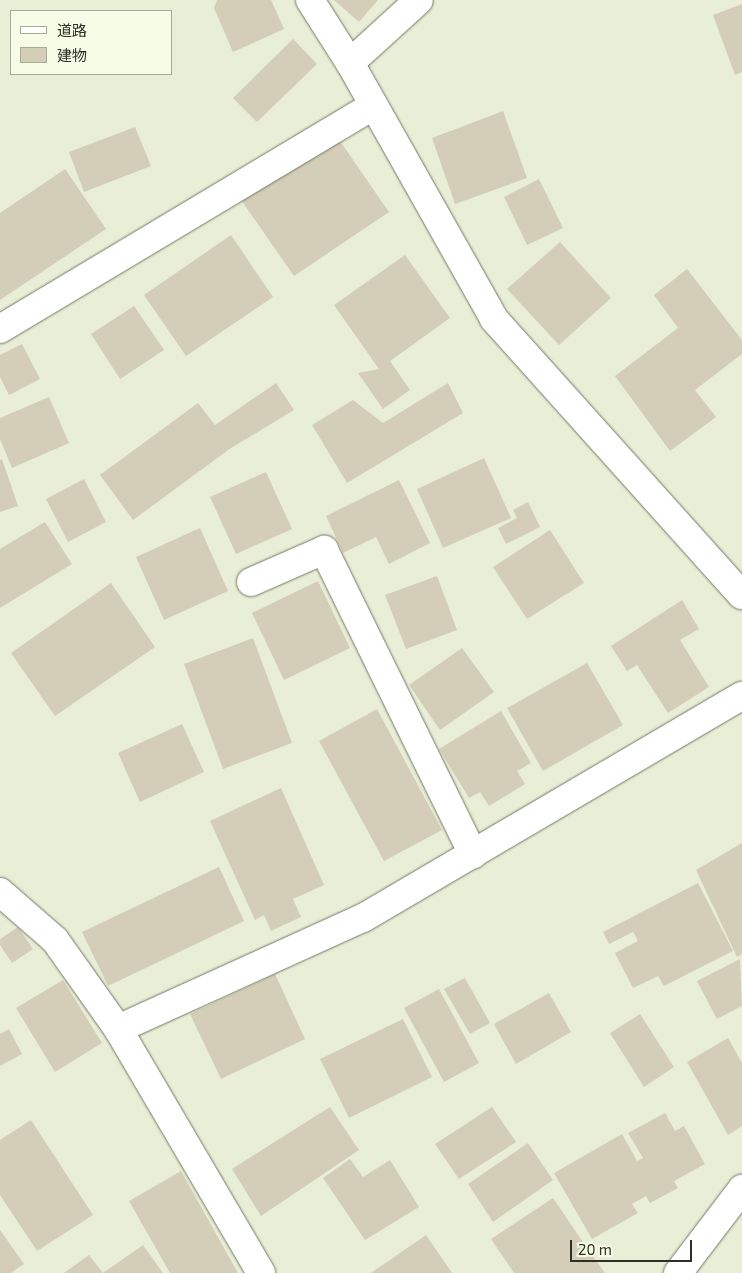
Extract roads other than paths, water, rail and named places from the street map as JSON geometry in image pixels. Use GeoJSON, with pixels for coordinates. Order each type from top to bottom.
{"type":"FeatureCollection","features":[{"type":"Feature","properties":{"kind":"street"},"geometry":{"type":"LineString","coordinates":[[310,0],[350,63],[372,106],[494,319],[742,595]]}},
{"type":"Feature","properties":{"kind":"street"},"geometry":{"type":"LineString","coordinates":[[350,63],[419,0]]}},
{"type":"Feature","properties":{"kind":"street"},"geometry":{"type":"LineString","coordinates":[[0,329],[372,106]]}},
{"type":"Feature","properties":{"kind":"street"},"geometry":{"type":"LineString","coordinates":[[251,582],[324,550],[473,854]]}},
{"type":"Feature","properties":{"kind":"street"},"geometry":{"type":"LineString","coordinates":[[118,1029],[363,918],[742,696]]}},
{"type":"Feature","properties":{"kind":"street"},"geometry":{"type":"LineString","coordinates":[[0,892],[55,940],[118,1029],[261,1273]]}},
{"type":"Feature","properties":{"kind":"street"},"geometry":{"type":"LineString","coordinates":[[678,1273],[742,1189]]}}]}
